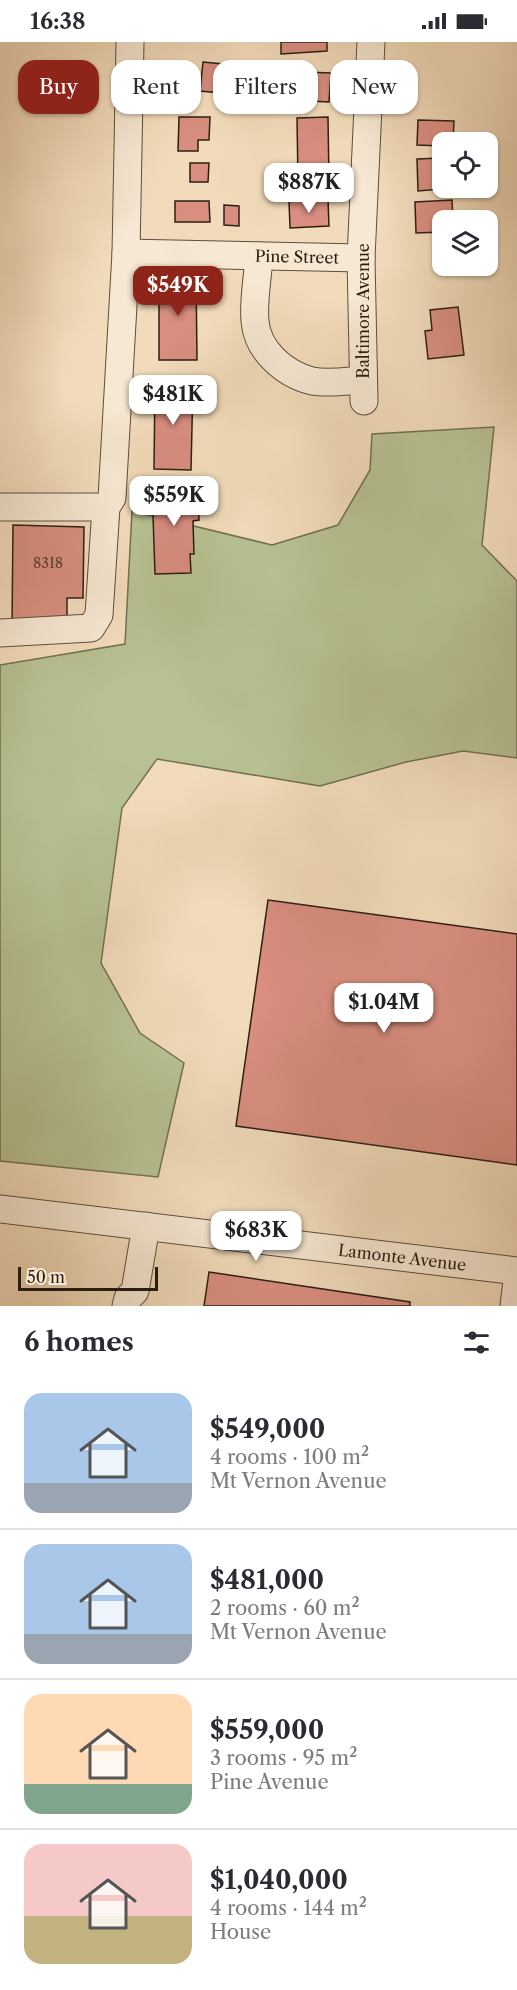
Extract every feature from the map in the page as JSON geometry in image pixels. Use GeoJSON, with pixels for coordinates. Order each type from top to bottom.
{"type":"FeatureCollection","features":[{"type":"Feature","properties":{"kind":"street"},"geometry":{"type":"LineString","coordinates":[[0,633],[91,628],[99,615],[126,253],[130,42]]}},
{"type":"Feature","properties":{"kind":"street","name":"Baltimore Avenue"},"geometry":{"type":"LineString","coordinates":[[259,256],[255,319],[257,334],[266,350],[280,366],[296,376],[314,382],[363,390],[361,258],[371,42]]}},
{"type":"Feature","properties":{"kind":"street","name":"Pine Street"},"geometry":{"type":"LineString","coordinates":[[126,253],[361,258]]}},
{"type":"Feature","properties":{"kind":"street"},"geometry":{"type":"LineString","coordinates":[[0,507],[109,503]]}},
{"type":"Feature","properties":{"kind":"street","name":"Lamonte Avenue"},"geometry":{"type":"LineString","coordinates":[[0,1209],[517,1271]]}},
{"type":"Feature","properties":{"kind":"street"},"geometry":{"type":"LineString","coordinates":[[134,1301],[146,1226]]}},
{"type":"Feature","properties":{"kind":"street"},"geometry":{"type":"LineString","coordinates":[[514,1306],[517,1281]]}},
{"type":"Feature","properties":{"kind":"green space"},"geometry":{"type":"Polygon","coordinates":[[[494,427],[482,545],[517,581],[517,758],[463,751],[406,762],[320,786],[157,759],[122,808],[101,963],[140,1033],[184,1063],[158,1177],[0,1161],[0,665],[125,644],[132,511],[272,545],[338,525],[370,470],[372,434],[494,427]]]}},
{"type":"Feature","properties":{"kind":"building"},"geometry":{"type":"Polygon","coordinates":[[[281,42],[327,42],[327,51],[281,54],[281,42]]]}},
{"type":"Feature","properties":{"kind":"building"},"geometry":{"type":"Polygon","coordinates":[[[203,62],[213,63],[213,92],[201,91],[203,62]]]}},
{"type":"Feature","properties":{"kind":"building"},"geometry":{"type":"Polygon","coordinates":[[[318,72],[330,73],[329,102],[318,101],[318,72]]]}},
{"type":"Feature","properties":{"kind":"building"},"geometry":{"type":"Polygon","coordinates":[[[179,117],[210,117],[209,140],[198,140],[198,151],[178,151],[179,117]]]}},
{"type":"Feature","properties":{"kind":"building"},"geometry":{"type":"Polygon","coordinates":[[[328,117],[329,181],[298,182],[297,118],[328,117]]]}},
{"type":"Feature","properties":{"kind":"building"},"geometry":{"type":"Polygon","coordinates":[[[418,120],[454,121],[453,132],[432,132],[432,146],[417,145],[418,120]]]}},
{"type":"Feature","properties":{"kind":"building"},"geometry":{"type":"Polygon","coordinates":[[[432,158],[432,190],[418,191],[417,159],[432,158]]]}},
{"type":"Feature","properties":{"kind":"building"},"geometry":{"type":"Polygon","coordinates":[[[190,163],[209,163],[208,182],[190,182],[190,163]]]}},
{"type":"Feature","properties":{"kind":"building"},"geometry":{"type":"Polygon","coordinates":[[[328,199],[329,226],[290,228],[289,201],[328,199]]]}},
{"type":"Feature","properties":{"kind":"building"},"geometry":{"type":"Polygon","coordinates":[[[452,200],[452,210],[432,210],[432,232],[416,233],[415,202],[452,200]]]}},
{"type":"Feature","properties":{"kind":"building"},"geometry":{"type":"Polygon","coordinates":[[[175,201],[209,201],[210,222],[175,222],[175,201]]]}},
{"type":"Feature","properties":{"kind":"building"},"geometry":{"type":"Polygon","coordinates":[[[224,205],[239,206],[239,226],[224,225],[224,205]]]}},
{"type":"Feature","properties":{"kind":"building"},"geometry":{"type":"Polygon","coordinates":[[[159,273],[196,273],[197,360],[159,360],[159,273]]]}},
{"type":"Feature","properties":{"kind":"building"},"geometry":{"type":"Polygon","coordinates":[[[458,307],[464,355],[428,359],[425,331],[432,330],[430,310],[458,307]]]}},
{"type":"Feature","properties":{"kind":"building"},"geometry":{"type":"Polygon","coordinates":[[[155,383],[193,383],[191,470],[154,469],[155,383]]]}},
{"type":"Feature","properties":{"kind":"building"},"geometry":{"type":"Polygon","coordinates":[[[198,484],[199,520],[193,521],[194,554],[190,554],[191,573],[155,574],[152,486],[198,484]]]}},
{"type":"Feature","properties":{"kind":"building"},"geometry":{"type":"Polygon","coordinates":[[[13,525],[84,527],[83,598],[67,598],[67,621],[12,626],[13,525]]]}},
{"type":"Feature","properties":{"kind":"building"},"geometry":{"type":"Polygon","coordinates":[[[268,900],[517,934],[517,1165],[236,1126],[268,900]]]}},
{"type":"Feature","properties":{"kind":"building"},"geometry":{"type":"Polygon","coordinates":[[[209,1272],[410,1302],[410,1306],[204,1306],[209,1272]]]}}]}
